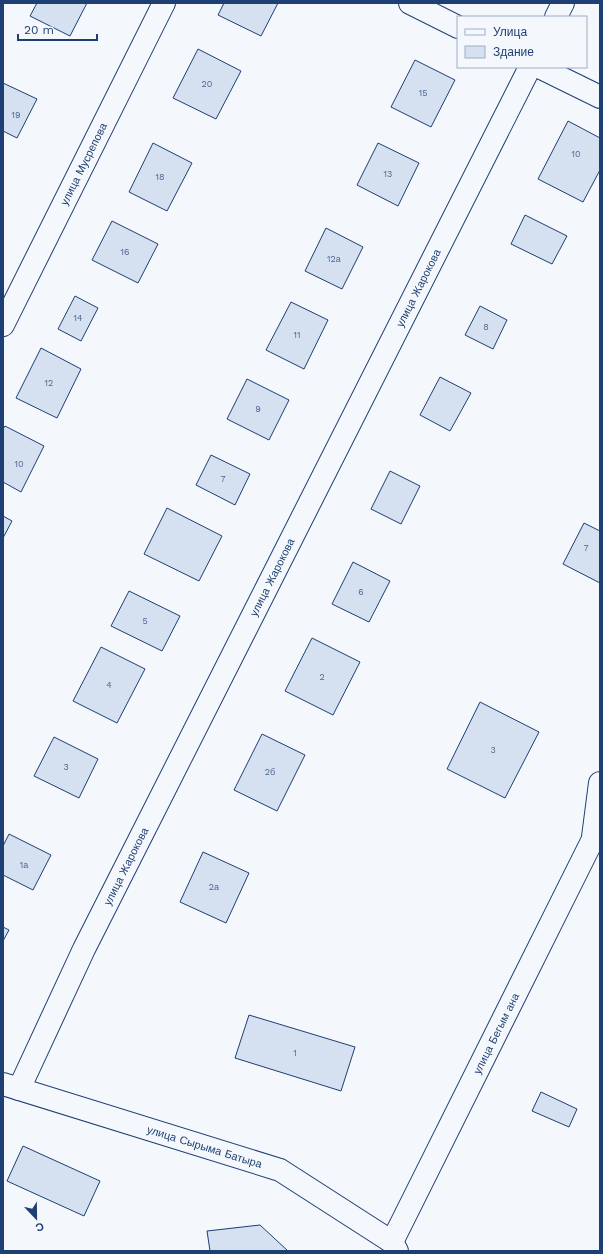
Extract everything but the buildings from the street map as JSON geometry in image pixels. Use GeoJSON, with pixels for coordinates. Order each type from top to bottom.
{"type":"FeatureCollection","features":[{"type":"Feature","properties":{"kind":"street","name":"улица Мусрепова"},"geometry":{"type":"LineString","coordinates":[[3,325],[164,3]]}},
{"type":"Feature","properties":{"kind":"street"},"geometry":{"type":"LineString","coordinates":[[410,3],[457,26]]}},
{"type":"Feature","properties":{"kind":"street"},"geometry":{"type":"LineString","coordinates":[[556,16],[563,3]]}},
{"type":"Feature","properties":{"kind":"street","name":"улица Жарокова"},"geometry":{"type":"LineString","coordinates":[[11,1087],[92,935],[529,68]]}},
{"type":"Feature","properties":{"kind":"street"},"geometry":{"type":"LineString","coordinates":[[541,68],[600,97]]}},
{"type":"Feature","properties":{"kind":"street","name":"улица Бегым ана"},"geometry":{"type":"LineString","coordinates":[[394,1247],[597,831],[600,783]]}},
{"type":"Feature","properties":{"kind":"street","name":"улица Сырыма Батыра"},"geometry":{"type":"LineString","coordinates":[[11,1087],[280,1170],[394,1247]]}}]}
